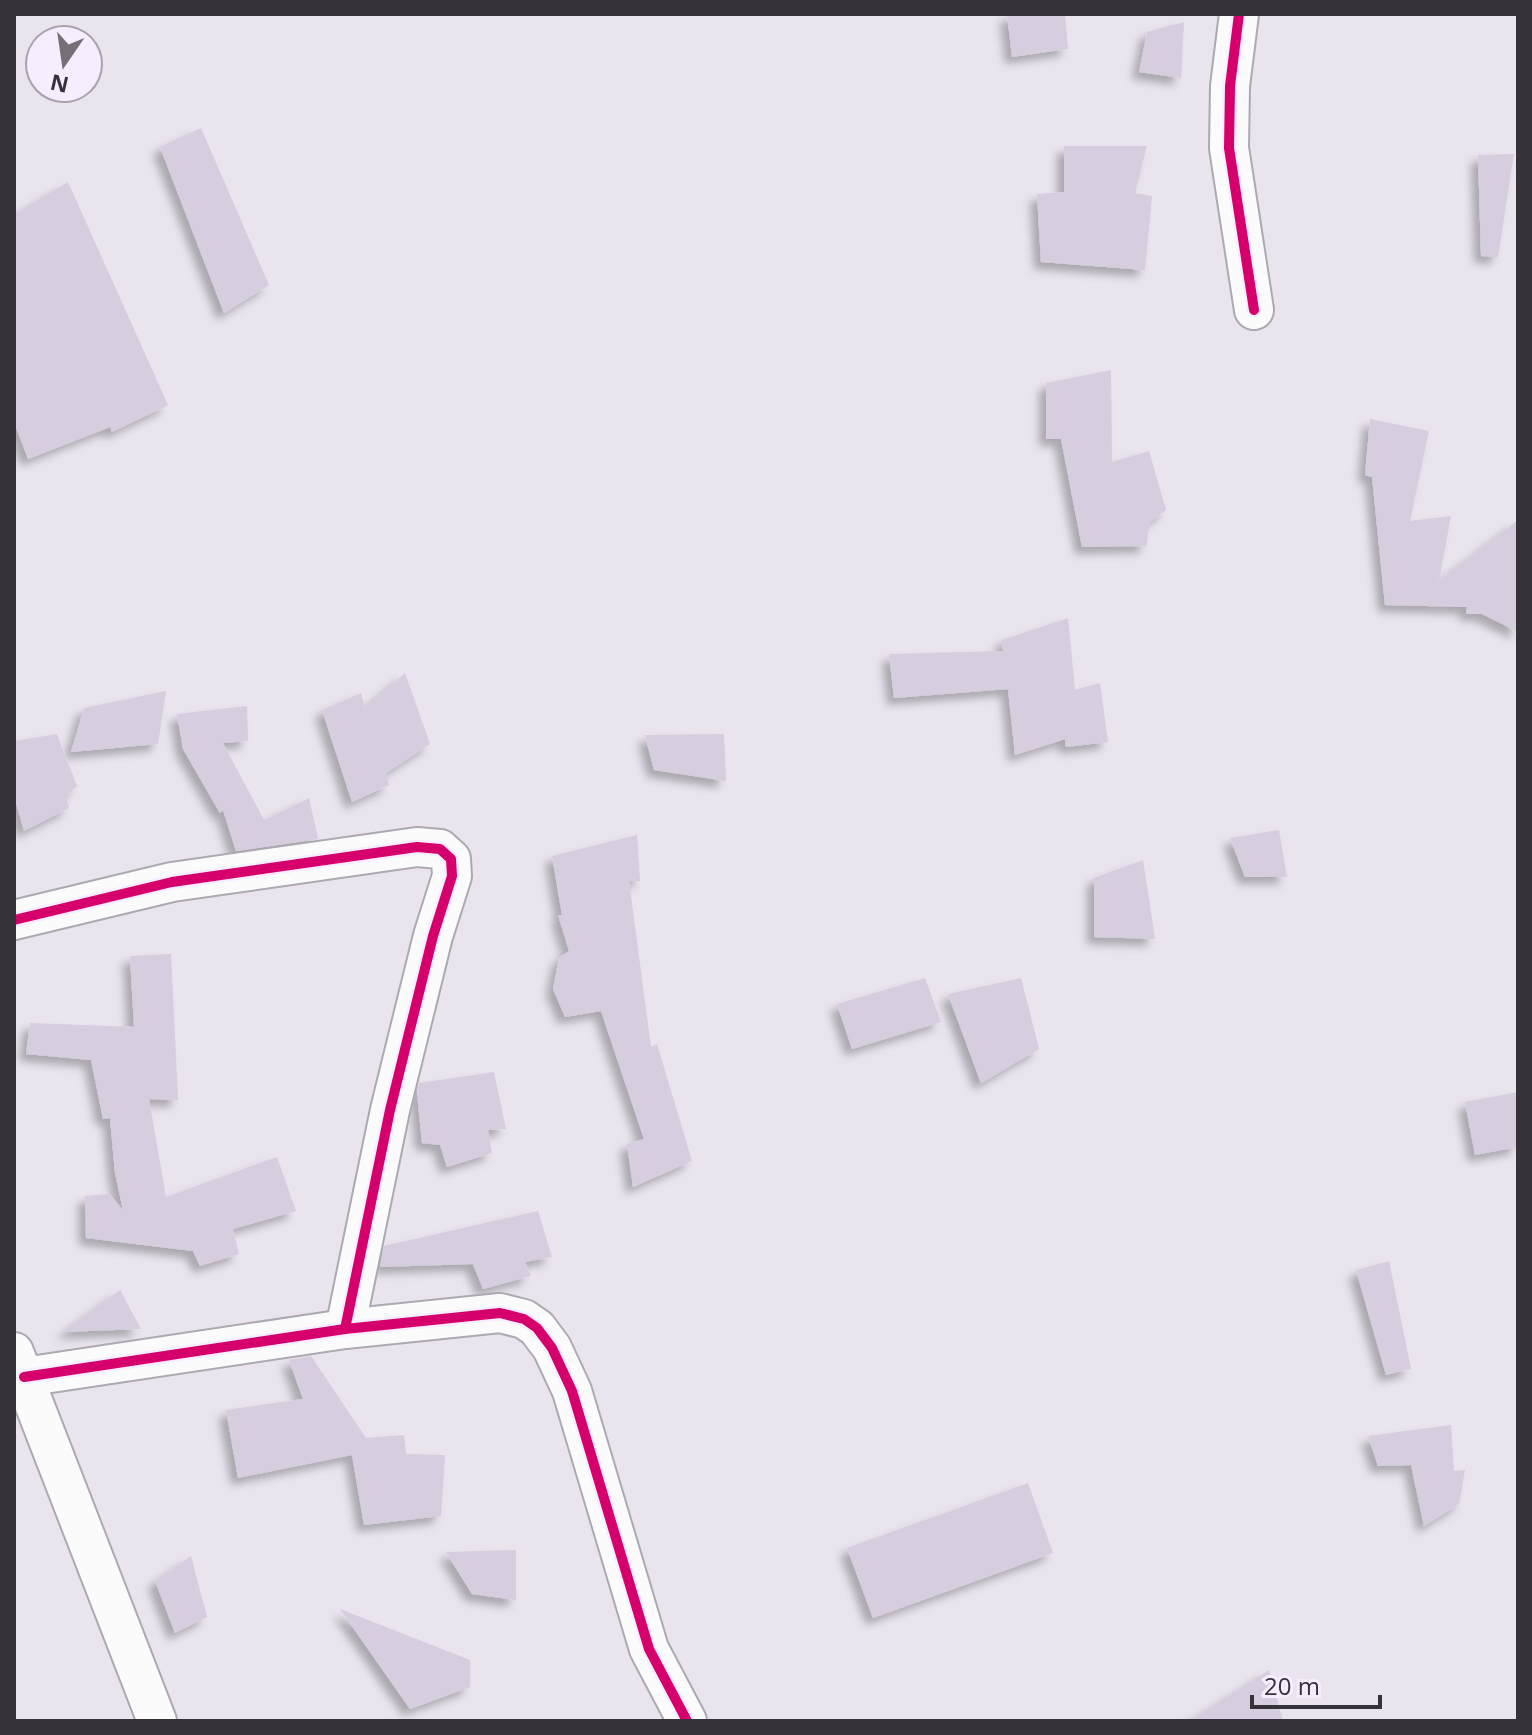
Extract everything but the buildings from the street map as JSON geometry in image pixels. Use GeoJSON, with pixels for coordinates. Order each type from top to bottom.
{"type":"FeatureCollection","features":[{"type":"Feature","properties":{"kind":"street"},"geometry":{"type":"LineString","coordinates":[[1239,14],[1230,86],[1229,148],[1254,310]]}},
{"type":"Feature","properties":{"kind":"street"},"geometry":{"type":"LineString","coordinates":[[14,920],[172,882],[417,847],[440,849],[451,859],[452,876],[433,936],[390,1110],[345,1329]]}},
{"type":"Feature","properties":{"kind":"street"},"geometry":{"type":"LineString","coordinates":[[157,1721],[19,1364],[500,1313],[524,1319],[537,1328],[552,1348],[572,1391],[649,1649],[687,1721]]}},
{"type":"Feature","properties":{"kind":"cycle path"},"geometry":{"type":"LineString","coordinates":[[1239,14],[1230,86],[1229,148],[1254,310]]}},
{"type":"Feature","properties":{"kind":"cycle path"},"geometry":{"type":"LineString","coordinates":[[14,920],[172,882],[417,847],[440,849],[451,859],[452,876],[433,936],[390,1110],[345,1329]]}},
{"type":"Feature","properties":{"kind":"cycle path"},"geometry":{"type":"LineString","coordinates":[[24,1377],[345,1329],[500,1313],[524,1319],[537,1328],[552,1348],[572,1391],[649,1649],[687,1721]]}}]}
